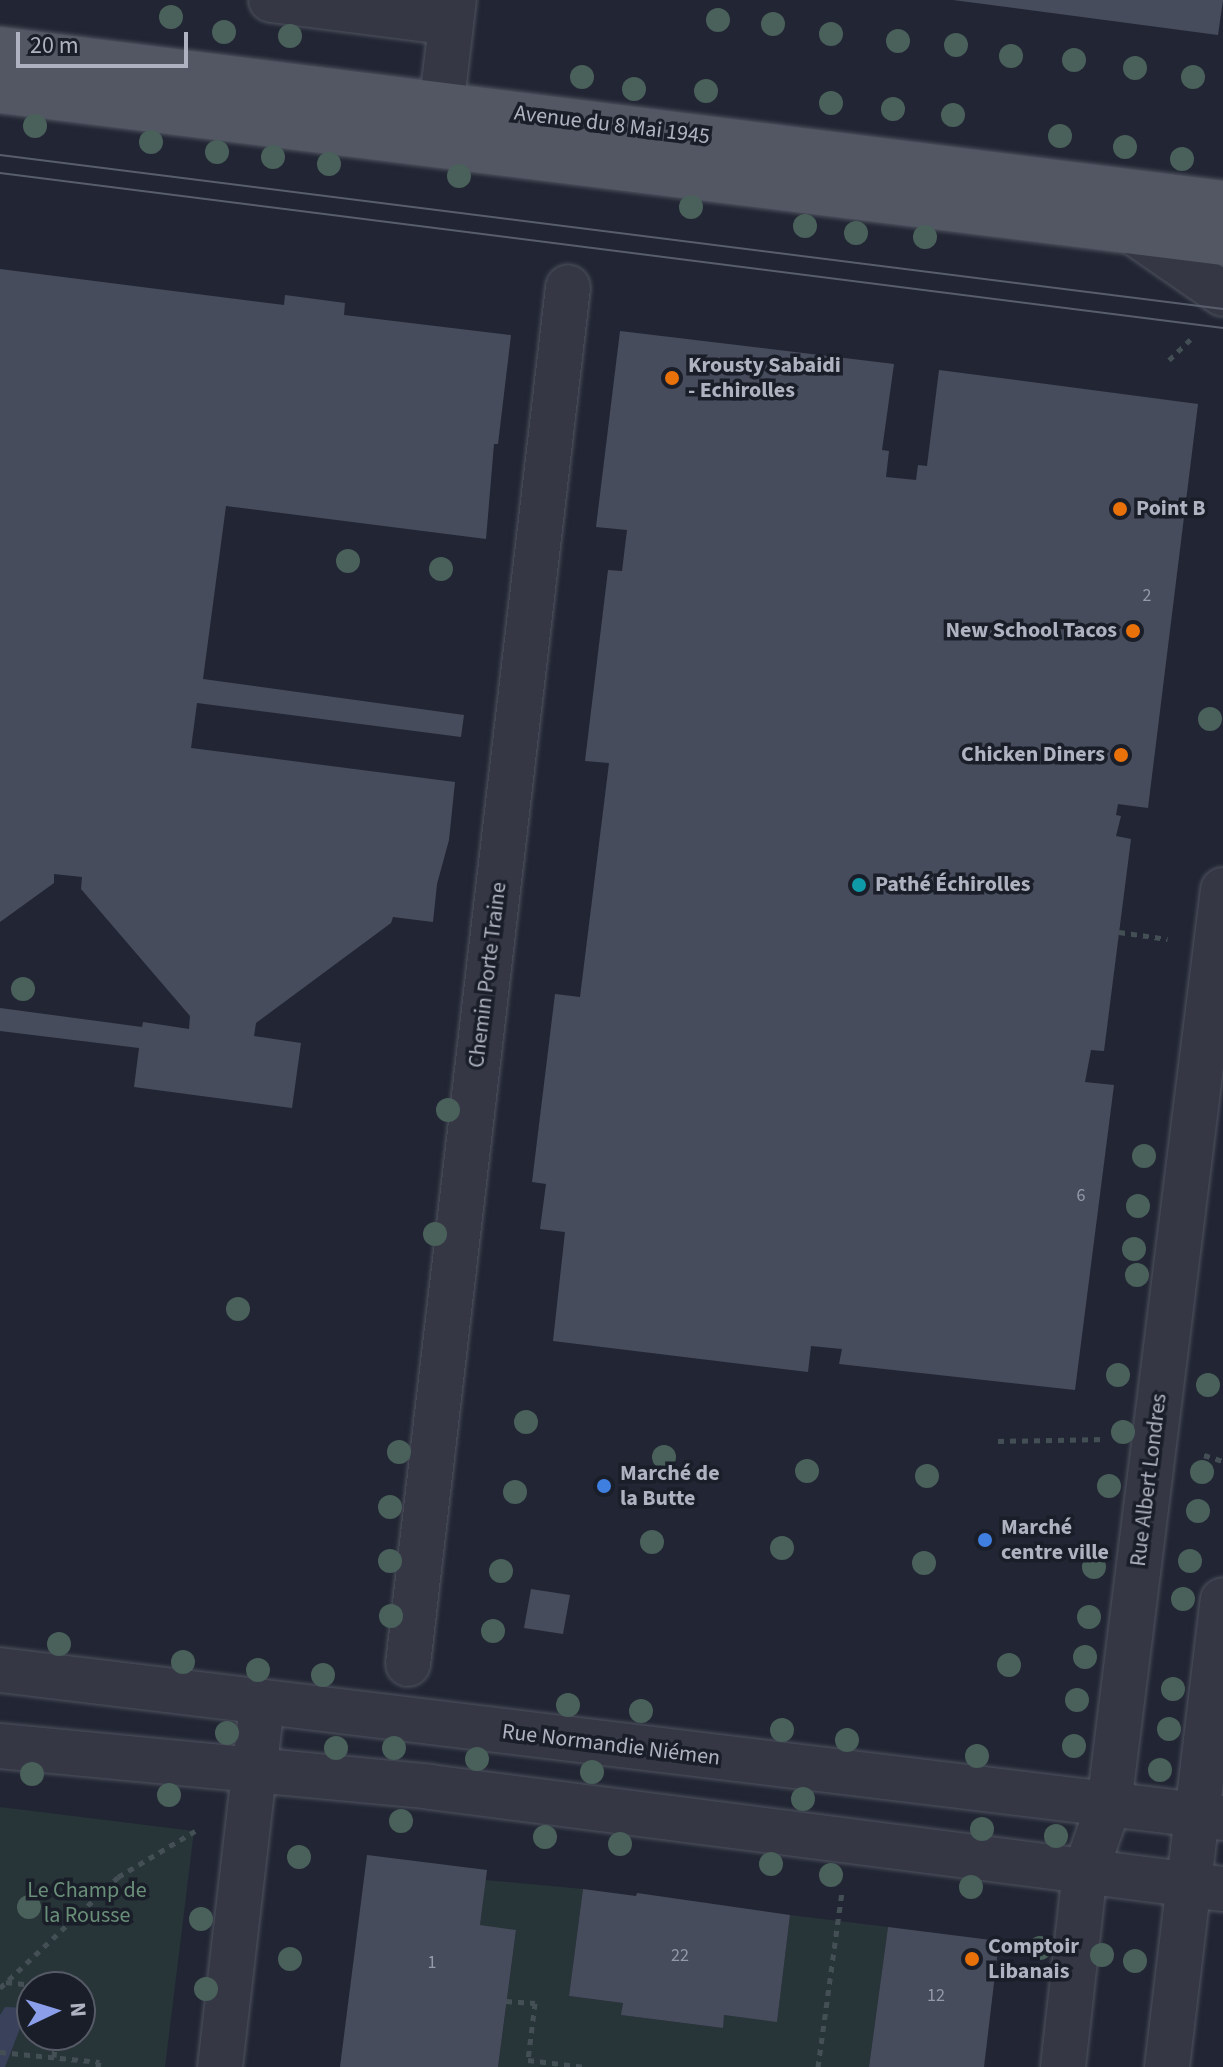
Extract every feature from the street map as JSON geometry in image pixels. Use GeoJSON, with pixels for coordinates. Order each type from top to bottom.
{"type":"FeatureCollection","features":[{"type":"Feature","properties":{"kind":"main road","name":"Avenue du 8 Mai 1945"},"geometry":{"type":"LineString","coordinates":[[0,49],[440,124],[1133,232],[1223,243]]}},
{"type":"Feature","properties":{"kind":"main road","name":"Avenue du 8 Mai 1945"},"geometry":{"type":"LineString","coordinates":[[0,91],[440,124],[1223,203]]}},
{"type":"Feature","properties":{"kind":"street"},"geometry":{"type":"LineString","coordinates":[[271,0],[453,12],[440,124]]}},
{"type":"Feature","properties":{"kind":"street"},"geometry":{"type":"LineString","coordinates":[[1133,232],[1223,294]]}},
{"type":"Feature","properties":{"kind":"street","name":"Chemin Porte Traine"},"geometry":{"type":"LineString","coordinates":[[408,1664],[568,287]]}},
{"type":"Feature","properties":{"kind":"street","name":"Rue Albert Londres"},"geometry":{"type":"LineString","coordinates":[[1063,2067],[1085,1872],[1109,1805],[1223,890]]}},
{"type":"Feature","properties":{"kind":"street"},"geometry":{"type":"LineString","coordinates":[[1167,2067],[1206,1887],[1223,1600]]}},
{"type":"Feature","properties":{"kind":"street","name":"Rue Normandie Niémen"},"geometry":{"type":"LineString","coordinates":[[0,1670],[1210,1816]]}},
{"type":"Feature","properties":{"kind":"street"},"geometry":{"type":"LineString","coordinates":[[220,2067],[262,1702]]}},
{"type":"Feature","properties":{"kind":"street"},"geometry":{"type":"LineString","coordinates":[[430,1787],[437,1724]]}},
{"type":"Feature","properties":{"kind":"street"},"geometry":{"type":"LineString","coordinates":[[0,1746],[430,1787],[1206,1887]]}},
{"type":"Feature","properties":{"kind":"path"},"geometry":{"type":"LineString","coordinates":[[0,1988],[118,1877],[194,1831],[247,1839]]}},
{"type":"Feature","properties":{"kind":"path"},"geometry":{"type":"LineString","coordinates":[[818,2067],[849,1843]]}},
{"type":"Feature","properties":{"kind":"path"},"geometry":{"type":"LineString","coordinates":[[6,1982],[16,1983]]}},
{"type":"Feature","properties":{"kind":"path"},"geometry":{"type":"LineString","coordinates":[[506,2001],[535,2003],[528,2060],[586,2067]]}},
{"type":"Feature","properties":{"kind":"path"},"geometry":{"type":"LineString","coordinates":[[54,2057],[55,2051]]}},
{"type":"Feature","properties":{"kind":"path"},"geometry":{"type":"LineString","coordinates":[[0,2052],[99,2062],[98,2067]]}},
{"type":"Feature","properties":{"kind":"green space","name":"Le Champ de la Rousse"},"geometry":{"type":"Polygon","coordinates":[[[0,1807],[194,1831],[165,2067],[0,2067],[0,1807]]]}},
{"type":"Feature","properties":{"kind":"green space"},"geometry":{"type":"Polygon","coordinates":[[[485,1880],[583,1889],[569,1996],[623,2003],[622,2015],[722,2028],[724,2015],[777,2021],[790,1915],[888,1927],[869,2067],[498,2067],[516,1931],[480,1925],[485,1880]]]}},
{"type":"Feature","properties":{"kind":"water"},"geometry":{"type":"Polygon","coordinates":[[[5,2007],[16,2007],[16,2039],[5,2067],[0,2067],[0,2015],[5,2007]]]}},
{"type":"Feature","properties":{"kind":"building"},"geometry":{"type":"Polygon","coordinates":[[[953,0],[1223,0],[1218,35],[953,0]]]}},
{"type":"Feature","properties":{"kind":"building"},"geometry":{"type":"Polygon","coordinates":[[[0,269],[284,305],[285,295],[345,303],[344,315],[511,335],[498,444],[494,444],[486,539],[226,506],[203,679],[464,715],[461,737],[197,703],[191,748],[455,782],[449,840],[437,884],[433,922],[393,917],[391,923],[256,1023],[254,1036],[301,1043],[292,1108],[134,1087],[139,1048],[0,1031],[0,1008],[142,1027],[143,1022],[189,1029],[190,1016],[81,889],[82,877],[54,874],[54,883],[0,922],[0,269]]]}},
{"type":"Feature","properties":{"kind":"building","name":"Pathé Échirolles"},"geometry":{"type":"Polygon","coordinates":[[[620,331],[894,364],[882,450],[889,451],[886,477],[916,480],[918,465],[927,466],[939,370],[1198,404],[1148,808],[1118,804],[1116,815],[1121,816],[1116,836],[1131,839],[1104,1051],[1091,1050],[1085,1082],[1114,1085],[1075,1390],[839,1364],[842,1349],[811,1346],[808,1372],[553,1341],[565,1232],[540,1229],[546,1184],[532,1182],[555,994],[580,997],[609,763],[585,761],[608,570],[622,571],[627,530],[596,527],[620,331]]]}},
{"type":"Feature","properties":{"kind":"building"},"geometry":{"type":"Polygon","coordinates":[[[531,1589],[570,1595],[563,1634],[524,1628],[531,1589]]]}},
{"type":"Feature","properties":{"kind":"building"},"geometry":{"type":"Polygon","coordinates":[[[367,1855],[487,1870],[480,1925],[516,1930],[498,2067],[340,2067],[367,1855]]]}},
{"type":"Feature","properties":{"kind":"building"},"geometry":{"type":"Polygon","coordinates":[[[583,1889],[636,1896],[637,1893],[790,1915],[777,2022],[724,2015],[723,2028],[621,2015],[623,2003],[569,1996],[583,1889]]]}},
{"type":"Feature","properties":{"kind":"building"},"geometry":{"type":"Polygon","coordinates":[[[888,1927],[999,1941],[984,2067],[869,2067],[888,1927]]]}},
{"type":"Feature","properties":{"kind":"tram line"},"geometry":{"type":"LineString","coordinates":[[0,155],[1223,309]]}},
{"type":"Feature","properties":{"kind":"tram line"},"geometry":{"type":"LineString","coordinates":[[0,173],[1223,328]]}},
{"type":"Feature","properties":{"kind":"place","name":"Krousty Sabaidi - Echirolles"},"geometry":{"type":"Point","coordinates":[672,378]}},
{"type":"Feature","properties":{"kind":"place","name":"Point B"},"geometry":{"type":"Point","coordinates":[1120,509]}},
{"type":"Feature","properties":{"kind":"place","name":"New School Tacos"},"geometry":{"type":"Point","coordinates":[1133,631]}},
{"type":"Feature","properties":{"kind":"place","name":"Chicken Diners"},"geometry":{"type":"Point","coordinates":[1121,755]}},
{"type":"Feature","properties":{"kind":"place","name":"Pathé Échirolles"},"geometry":{"type":"Point","coordinates":[859,885]}},
{"type":"Feature","properties":{"kind":"place","name":"Marché de la Butte"},"geometry":{"type":"Point","coordinates":[604,1486]}},
{"type":"Feature","properties":{"kind":"place","name":"Marché centre ville"},"geometry":{"type":"Point","coordinates":[985,1540]}},
{"type":"Feature","properties":{"kind":"place","name":"Comptoir Libanais"},"geometry":{"type":"Point","coordinates":[972,1959]}}]}
